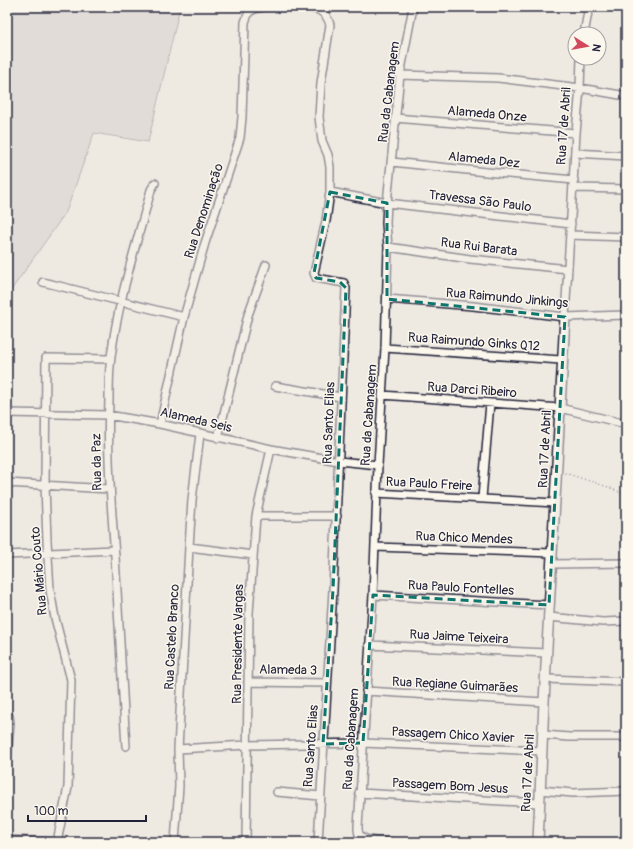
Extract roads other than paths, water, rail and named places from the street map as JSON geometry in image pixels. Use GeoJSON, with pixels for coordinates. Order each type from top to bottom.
{"type":"FeatureCollection","features":[{"type":"Feature","properties":{"kind":"street","name":"Rua da Cabanagem"},"geometry":{"type":"LineString","coordinates":[[392,842],[371,841],[363,838],[359,834],[358,827],[359,793],[373,596],[376,493],[385,348],[388,246],[386,223],[387,203],[400,75],[413,7]]}},
{"type":"Feature","properties":{"kind":"street"},"geometry":{"type":"LineString","coordinates":[[585,26],[588,12],[587,7]]}},
{"type":"Feature","properties":{"kind":"street","name":"Rua Denominação"},"geometry":{"type":"LineString","coordinates":[[160,424],[184,317],[205,243],[240,138],[243,110],[245,22],[249,12],[257,8],[316,9],[323,13],[328,19],[330,31]]}},
{"type":"Feature","properties":{"kind":"street","name":"Rua Santo Elias"},"geometry":{"type":"LineString","coordinates":[[318,842],[337,516],[346,288],[344,284],[340,282],[316,278],[314,273],[326,221],[330,192],[330,167],[328,155],[322,141],[320,117],[321,83],[330,31]]}},
{"type":"Feature","properties":{"kind":"street","name":"Rua 17 de Abril"},"geometry":{"type":"LineString","coordinates":[[538,842],[548,617],[560,408],[561,360],[581,66]]}},
{"type":"Feature","properties":{"kind":"street"},"geometry":{"type":"LineString","coordinates":[[400,75],[498,78],[580,88],[626,96]]}},
{"type":"Feature","properties":{"kind":"street","name":"Alameda Onze"},"geometry":{"type":"LineString","coordinates":[[395,118],[576,133]]}},
{"type":"Feature","properties":{"kind":"street"},"geometry":{"type":"LineString","coordinates":[[575,153],[626,156]]}},
{"type":"Feature","properties":{"kind":"street","name":"Alameda Dez"},"geometry":{"type":"LineString","coordinates":[[392,162],[574,180]]}},
{"type":"Feature","properties":{"kind":"street","name":"Rua da Paz"},"geometry":{"type":"LineString","coordinates":[[126,746],[118,606],[109,489],[108,415],[110,359],[120,301],[155,183]]}},
{"type":"Feature","properties":{"kind":"street"},"geometry":{"type":"LineString","coordinates":[[573,188],[626,189]]}},
{"type":"Feature","properties":{"kind":"street","name":"Travessa São Paulo"},"geometry":{"type":"LineString","coordinates":[[330,192],[387,203],[571,224]]}},
{"type":"Feature","properties":{"kind":"street"},"geometry":{"type":"LineString","coordinates":[[570,235],[626,237]]}},
{"type":"Feature","properties":{"kind":"street","name":"Rua Rui Barata"},"geometry":{"type":"LineString","coordinates":[[388,246],[470,259],[568,269]]}},
{"type":"Feature","properties":{"kind":"street"},"geometry":{"type":"LineString","coordinates":[[218,438],[248,314],[266,265]]}},
{"type":"Feature","properties":{"kind":"street"},"geometry":{"type":"LineString","coordinates":[[43,282],[184,317]]}},
{"type":"Feature","properties":{"kind":"street","name":"Rua Raimundo Jinkings"},"geometry":{"type":"LineString","coordinates":[[387,299],[473,306],[565,317],[626,315]]}},
{"type":"Feature","properties":{"kind":"street","name":"Rua Raimundo Ginks Q12"},"geometry":{"type":"LineString","coordinates":[[385,348],[561,360]]}},
{"type":"Feature","properties":{"kind":"street","name":"Rua Mário Couto"},"geometry":{"type":"LineString","coordinates":[[55,842],[68,787],[71,680],[55,618],[50,590],[46,485],[46,358],[110,359]]}},
{"type":"Feature","properties":{"kind":"street"},"geometry":{"type":"LineString","coordinates":[[275,386],[341,397]]}},
{"type":"Feature","properties":{"kind":"street","name":"Rua Darci Ribeiro"},"geometry":{"type":"LineString","coordinates":[[382,395],[560,408]]}},
{"type":"Feature","properties":{"kind":"street","name":"Rua Paulo Freire"},"geometry":{"type":"LineString","coordinates":[[482,498],[490,403]]}},
{"type":"Feature","properties":{"kind":"street"},"geometry":{"type":"LineString","coordinates":[[560,408],[626,424]]}},
{"type":"Feature","properties":{"kind":"street","name":"Alameda Seis"},"geometry":{"type":"LineString","coordinates":[[7,413],[108,415],[160,424],[271,450],[339,461],[378,465]]}},
{"type":"Feature","properties":{"kind":"street","name":"Rua Castelo Branco"},"geometry":{"type":"LineString","coordinates":[[175,842],[179,786],[178,748],[189,547],[192,500],[200,434]]}},
{"type":"Feature","properties":{"kind":"street","name":"Rua Presidente Vargas"},"geometry":{"type":"LineString","coordinates":[[246,842],[249,613],[256,516],[271,450]]}},
{"type":"Feature","properties":{"kind":"street"},"geometry":{"type":"LineString","coordinates":[[7,483],[109,489]]}},
{"type":"Feature","properties":{"kind":"street","name":"Rua Paulo Freire"},"geometry":{"type":"LineString","coordinates":[[376,493],[555,503]]}},
{"type":"Feature","properties":{"kind":"street"},"geometry":{"type":"LineString","coordinates":[[256,516],[337,516]]}},
{"type":"Feature","properties":{"kind":"street"},"geometry":{"type":"LineString","coordinates":[[189,547],[253,556]]}},
{"type":"Feature","properties":{"kind":"street","name":"Rua Chico Mendes"},"geometry":{"type":"LineString","coordinates":[[374,547],[552,553]]}},
{"type":"Feature","properties":{"kind":"street"},"geometry":{"type":"LineString","coordinates":[[7,555],[114,550]]}},
{"type":"Feature","properties":{"kind":"street"},"geometry":{"type":"LineString","coordinates":[[551,564],[626,563]]}},
{"type":"Feature","properties":{"kind":"street","name":"Rua Paulo Fontelles"},"geometry":{"type":"LineString","coordinates":[[373,596],[549,604]]}},
{"type":"Feature","properties":{"kind":"street"},"geometry":{"type":"LineString","coordinates":[[548,617],[596,622],[626,621]]}},
{"type":"Feature","properties":{"kind":"street","name":"Rua Jaime Teixeira"},"geometry":{"type":"LineString","coordinates":[[369,645],[547,653]]}},
{"type":"Feature","properties":{"kind":"street"},"geometry":{"type":"LineString","coordinates":[[546,679],[626,682]]}},
{"type":"Feature","properties":{"kind":"street","name":"Alameda 3"},"geometry":{"type":"LineString","coordinates":[[248,682],[327,683]]}},
{"type":"Feature","properties":{"kind":"street","name":"Rua Regiane Guimarães"},"geometry":{"type":"LineString","coordinates":[[366,691],[544,702]]}},
{"type":"Feature","properties":{"kind":"street"},"geometry":{"type":"LineString","coordinates":[[7,716],[9,716],[10,723],[7,758]]}},
{"type":"Feature","properties":{"kind":"street"},"geometry":{"type":"LineString","coordinates":[[543,735],[569,737],[626,737]]}},
{"type":"Feature","properties":{"kind":"street","name":"Passagem Chico Xavier"},"geometry":{"type":"LineString","coordinates":[[178,748],[247,745],[363,744],[542,751]]}},
{"type":"Feature","properties":{"kind":"street"},"geometry":{"type":"LineString","coordinates":[[540,790],[573,793],[626,791]]}},
{"type":"Feature","properties":{"kind":"street"},"geometry":{"type":"LineString","coordinates":[[277,792],[320,796]]}},
{"type":"Feature","properties":{"kind":"street","name":"Passagem Bom Jesus"},"geometry":{"type":"LineString","coordinates":[[359,793],[539,803]]}},
{"type":"Feature","properties":{"kind":"street"},"geometry":{"type":"LineString","coordinates":[[10,841],[55,842]]}}]}
